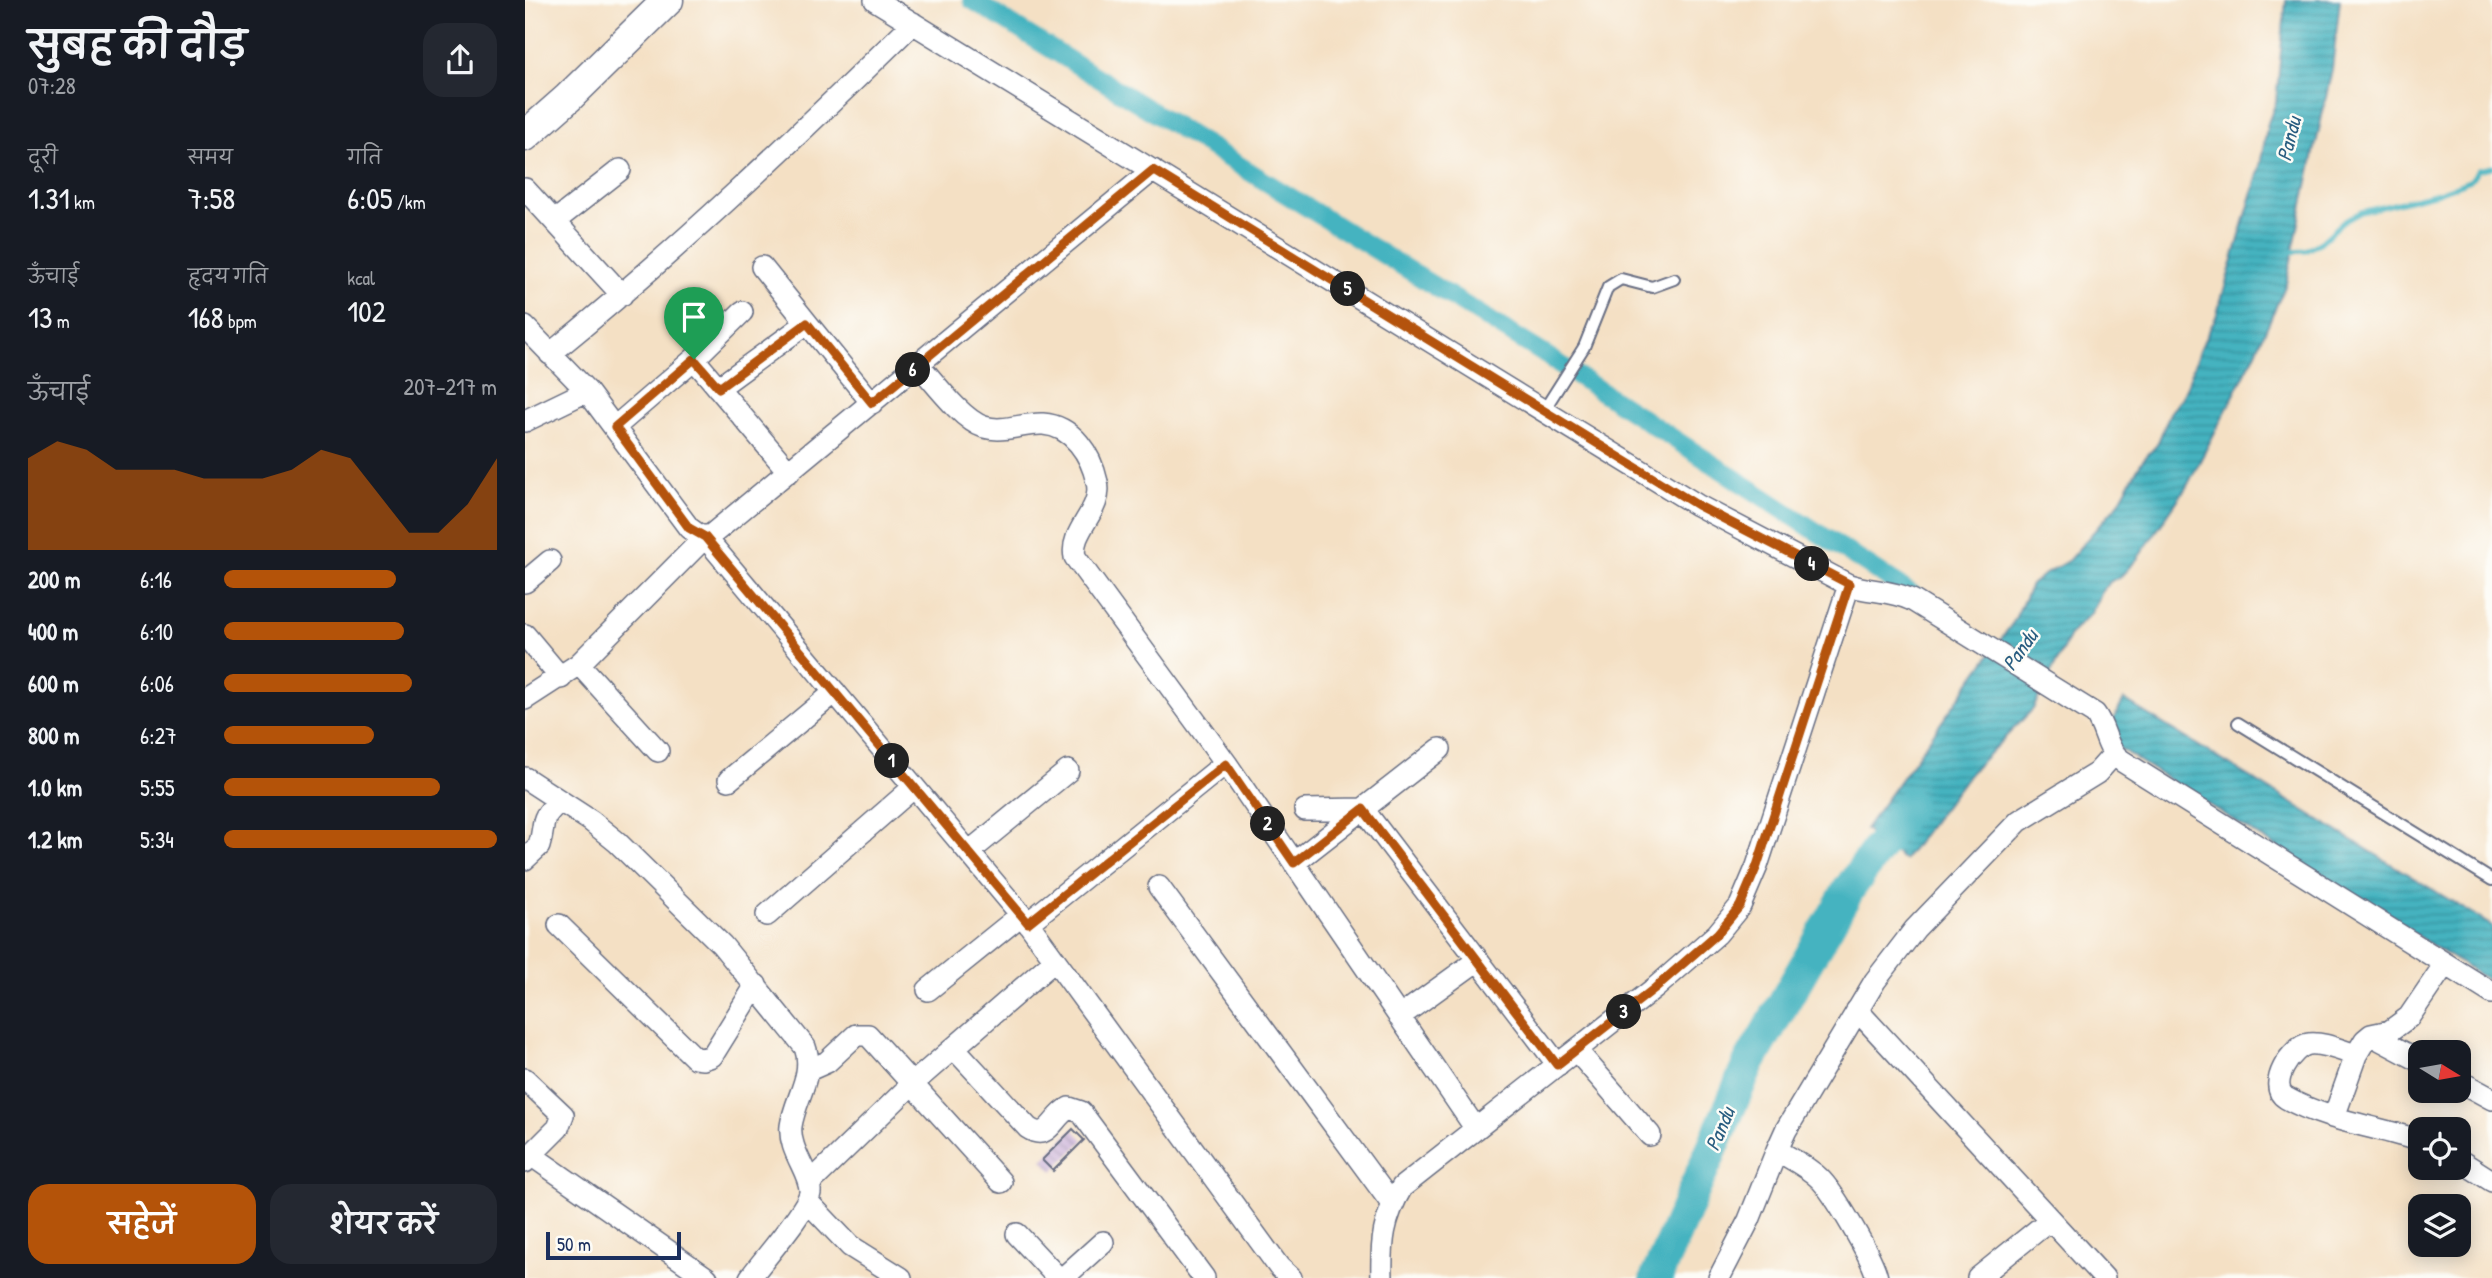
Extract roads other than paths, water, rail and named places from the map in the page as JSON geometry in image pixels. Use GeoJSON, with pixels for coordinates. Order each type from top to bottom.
{"type":"FeatureCollection","features":[{"type":"Feature","properties":{"kind":"street"},"geometry":{"type":"LineString","coordinates":[[525,136],[669,0]]}},
{"type":"Feature","properties":{"kind":"street"},"geometry":{"type":"LineString","coordinates":[[875,0],[1153,170],[1548,403],[1697,505],[1849,584],[1865,590],[1892,592],[1912,600],[2070,697],[2095,714],[2113,755],[2492,993]]}},
{"type":"Feature","properties":{"kind":"street"},"geometry":{"type":"LineString","coordinates":[[550,354],[622,295],[803,132],[913,23]]}},
{"type":"Feature","properties":{"kind":"street"},"geometry":{"type":"LineString","coordinates":[[555,221],[620,170]]}},
{"type":"Feature","properties":{"kind":"street"},"geometry":{"type":"LineString","coordinates":[[525,699],[579,664],[705,537],[715,533],[1153,170]]}},
{"type":"Feature","properties":{"kind":"street"},"geometry":{"type":"LineString","coordinates":[[525,188],[622,295]]}},
{"type":"Feature","properties":{"kind":"street"},"geometry":{"type":"LineString","coordinates":[[762,267],[872,403]]}},
{"type":"Feature","properties":{"kind":"street"},"geometry":{"type":"LineString","coordinates":[[615,427],[694,359],[742,312]]}},
{"type":"Feature","properties":{"kind":"street"},"geometry":{"type":"LineString","coordinates":[[719,388],[807,323]]}},
{"type":"Feature","properties":{"kind":"street"},"geometry":{"type":"LineString","coordinates":[[525,327],[587,391],[689,528],[705,537],[1024,919],[1279,1267],[1291,1278]]}},
{"type":"Feature","properties":{"kind":"street"},"geometry":{"type":"LineString","coordinates":[[694,359],[789,472]]}},
{"type":"Feature","properties":{"kind":"street"},"geometry":{"type":"LineString","coordinates":[[919,365],[971,420],[983,427],[997,430],[1044,424],[1072,434],[1079,442],[1099,487],[1095,505],[1075,543],[1075,557],[1226,764],[1476,1129]]}},
{"type":"Feature","properties":{"kind":"street"},"geometry":{"type":"LineString","coordinates":[[525,421],[587,391]]}},
{"type":"Feature","properties":{"kind":"street"},"geometry":{"type":"LineString","coordinates":[[525,582],[550,561]]}},
{"type":"Feature","properties":{"kind":"street"},"geometry":{"type":"LineString","coordinates":[[1382,1278],[1383,1232],[1392,1204],[1402,1187],[1576,1050],[1717,934],[1740,906],[1757,866],[1849,584]]}},
{"type":"Feature","properties":{"kind":"street"},"geometry":{"type":"LineString","coordinates":[[525,635],[561,678]]}},
{"type":"Feature","properties":{"kind":"street"},"geometry":{"type":"LineString","coordinates":[[579,664],[658,751]]}},
{"type":"Feature","properties":{"kind":"street"},"geometry":{"type":"LineString","coordinates":[[729,780],[835,692]]}},
{"type":"Feature","properties":{"kind":"street"},"geometry":{"type":"LineString","coordinates":[[1294,863],[1440,749]]}},
{"type":"Feature","properties":{"kind":"street"},"geometry":{"type":"LineString","coordinates":[[1719,1278],[1749,1220],[1786,1130],[1857,1010],[1895,952],[2019,821],[2097,773],[2113,755]]}},
{"type":"Feature","properties":{"kind":"street"},"geometry":{"type":"LineString","coordinates":[[928,990],[1226,764]]}},
{"type":"Feature","properties":{"kind":"street"},"geometry":{"type":"LineString","coordinates":[[969,852],[1068,771]]}},
{"type":"Feature","properties":{"kind":"street"},"geometry":{"type":"LineString","coordinates":[[525,778],[617,842],[722,945],[805,1047],[809,1057],[809,1070],[791,1126],[794,1150],[808,1192],[850,1247],[901,1278]]}},
{"type":"Feature","properties":{"kind":"street"},"geometry":{"type":"LineString","coordinates":[[767,915],[914,787]]}},
{"type":"Feature","properties":{"kind":"street"},"geometry":{"type":"LineString","coordinates":[[525,859],[539,846],[546,813],[560,801]]}},
{"type":"Feature","properties":{"kind":"street"},"geometry":{"type":"LineString","coordinates":[[1363,809],[1557,1065]]}},
{"type":"Feature","properties":{"kind":"street"},"geometry":{"type":"LineString","coordinates":[[1305,810],[1363,809]]}},
{"type":"Feature","properties":{"kind":"street"},"geometry":{"type":"LineString","coordinates":[[1159,887],[1392,1204]]}},
{"type":"Feature","properties":{"kind":"street"},"geometry":{"type":"LineString","coordinates":[[559,925],[695,1058],[712,1056],[756,985]]}},
{"type":"Feature","properties":{"kind":"street"},"geometry":{"type":"LineString","coordinates":[[750,1278],[808,1192],[911,1085],[1055,960]]}},
{"type":"Feature","properties":{"kind":"street"},"geometry":{"type":"LineString","coordinates":[[1399,1017],[1478,960]]}},
{"type":"Feature","properties":{"kind":"street"},"geometry":{"type":"LineString","coordinates":[[2334,1117],[2356,1055],[2365,1040],[2371,1035],[2391,1031],[2409,1017],[2445,964]]}},
{"type":"Feature","properties":{"kind":"street"},"geometry":{"type":"LineString","coordinates":[[1857,1010],[2104,1278]]}},
{"type":"Feature","properties":{"kind":"street"},"geometry":{"type":"LineString","coordinates":[[809,1070],[827,1062],[856,1035],[862,1034],[874,1040],[911,1085],[1001,1182]]}},
{"type":"Feature","properties":{"kind":"street"},"geometry":{"type":"LineString","coordinates":[[2371,1035],[2408,1055]]}},
{"type":"Feature","properties":{"kind":"street"},"geometry":{"type":"LineString","coordinates":[[2356,1055],[2309,1044],[2295,1051],[2279,1077],[2279,1091],[2284,1097],[2334,1117],[2408,1138]]}},
{"type":"Feature","properties":{"kind":"street"},"geometry":{"type":"LineString","coordinates":[[954,1048],[1034,1132],[1047,1130],[1069,1108],[1081,1112],[1204,1278]]}},
{"type":"Feature","properties":{"kind":"street"},"geometry":{"type":"LineString","coordinates":[[1576,1050],[1650,1135]]}},
{"type":"Feature","properties":{"kind":"street"},"geometry":{"type":"LineString","coordinates":[[525,1079],[563,1115],[558,1128],[528,1158],[699,1276]]}},
{"type":"Feature","properties":{"kind":"street"},"geometry":{"type":"LineString","coordinates":[[2471,1088],[2492,1099]]}},
{"type":"Feature","properties":{"kind":"street"},"geometry":{"type":"LineString","coordinates":[[1777,1150],[1812,1172],[1828,1188],[1872,1263],[1877,1278]]}},
{"type":"Feature","properties":{"kind":"street"},"geometry":{"type":"LineString","coordinates":[[2471,1168],[2492,1181]]}},
{"type":"Feature","properties":{"kind":"street"},"geometry":{"type":"LineString","coordinates":[[1978,1278],[2050,1220]]}},
{"type":"Feature","properties":{"kind":"street"},"geometry":{"type":"LineString","coordinates":[[1017,1234],[1058,1278]]}},
{"type":"Feature","properties":{"kind":"street"},"geometry":{"type":"LineString","coordinates":[[1063,1278],[1103,1242]]}},
{"type":"Feature","properties":{"kind":"lane"},"geometry":{"type":"LineString","coordinates":[[1548,403],[1584,347],[1608,287],[1621,279],[1652,287],[1674,278]]}},
{"type":"Feature","properties":{"kind":"lane"},"geometry":{"type":"LineString","coordinates":[[2238,723],[2492,880]]}},
{"type":"Feature","properties":{"kind":"water"},"geometry":{"type":"Polygon","coordinates":[[[2286,0],[2340,0],[2332,69],[2286,284],[2254,356],[2187,486],[2137,559],[2121,576],[2104,588],[2091,613],[2071,633],[2033,709],[1968,775],[1904,860],[1865,829],[2014,621],[2031,585],[2069,560],[2118,504],[2142,461],[2157,445],[2170,413],[2187,386],[2199,351],[2216,317],[2259,171],[2268,123],[2276,102],[2286,0]]]}},
{"type":"Feature","properties":{"kind":"water"},"geometry":{"type":"Polygon","coordinates":[[[2124,700],[2492,926],[2492,983],[2103,738],[2124,700]]]}},
{"type":"Feature","properties":{"kind":"waterway"},"geometry":{"type":"LineString","coordinates":[[972,0],[1544,354],[1915,596]]}},
{"type":"Feature","properties":{"kind":"waterway"},"geometry":{"type":"LineString","coordinates":[[2288,252],[2306,251],[2321,242],[2343,222],[2361,212],[2438,193],[2471,180],[2478,170],[2492,167]]}},
{"type":"Feature","properties":{"kind":"waterway","name":"Pandu"},"geometry":{"type":"LineString","coordinates":[[1656,1278],[1749,1063],[1849,889],[1909,805]]}}]}
